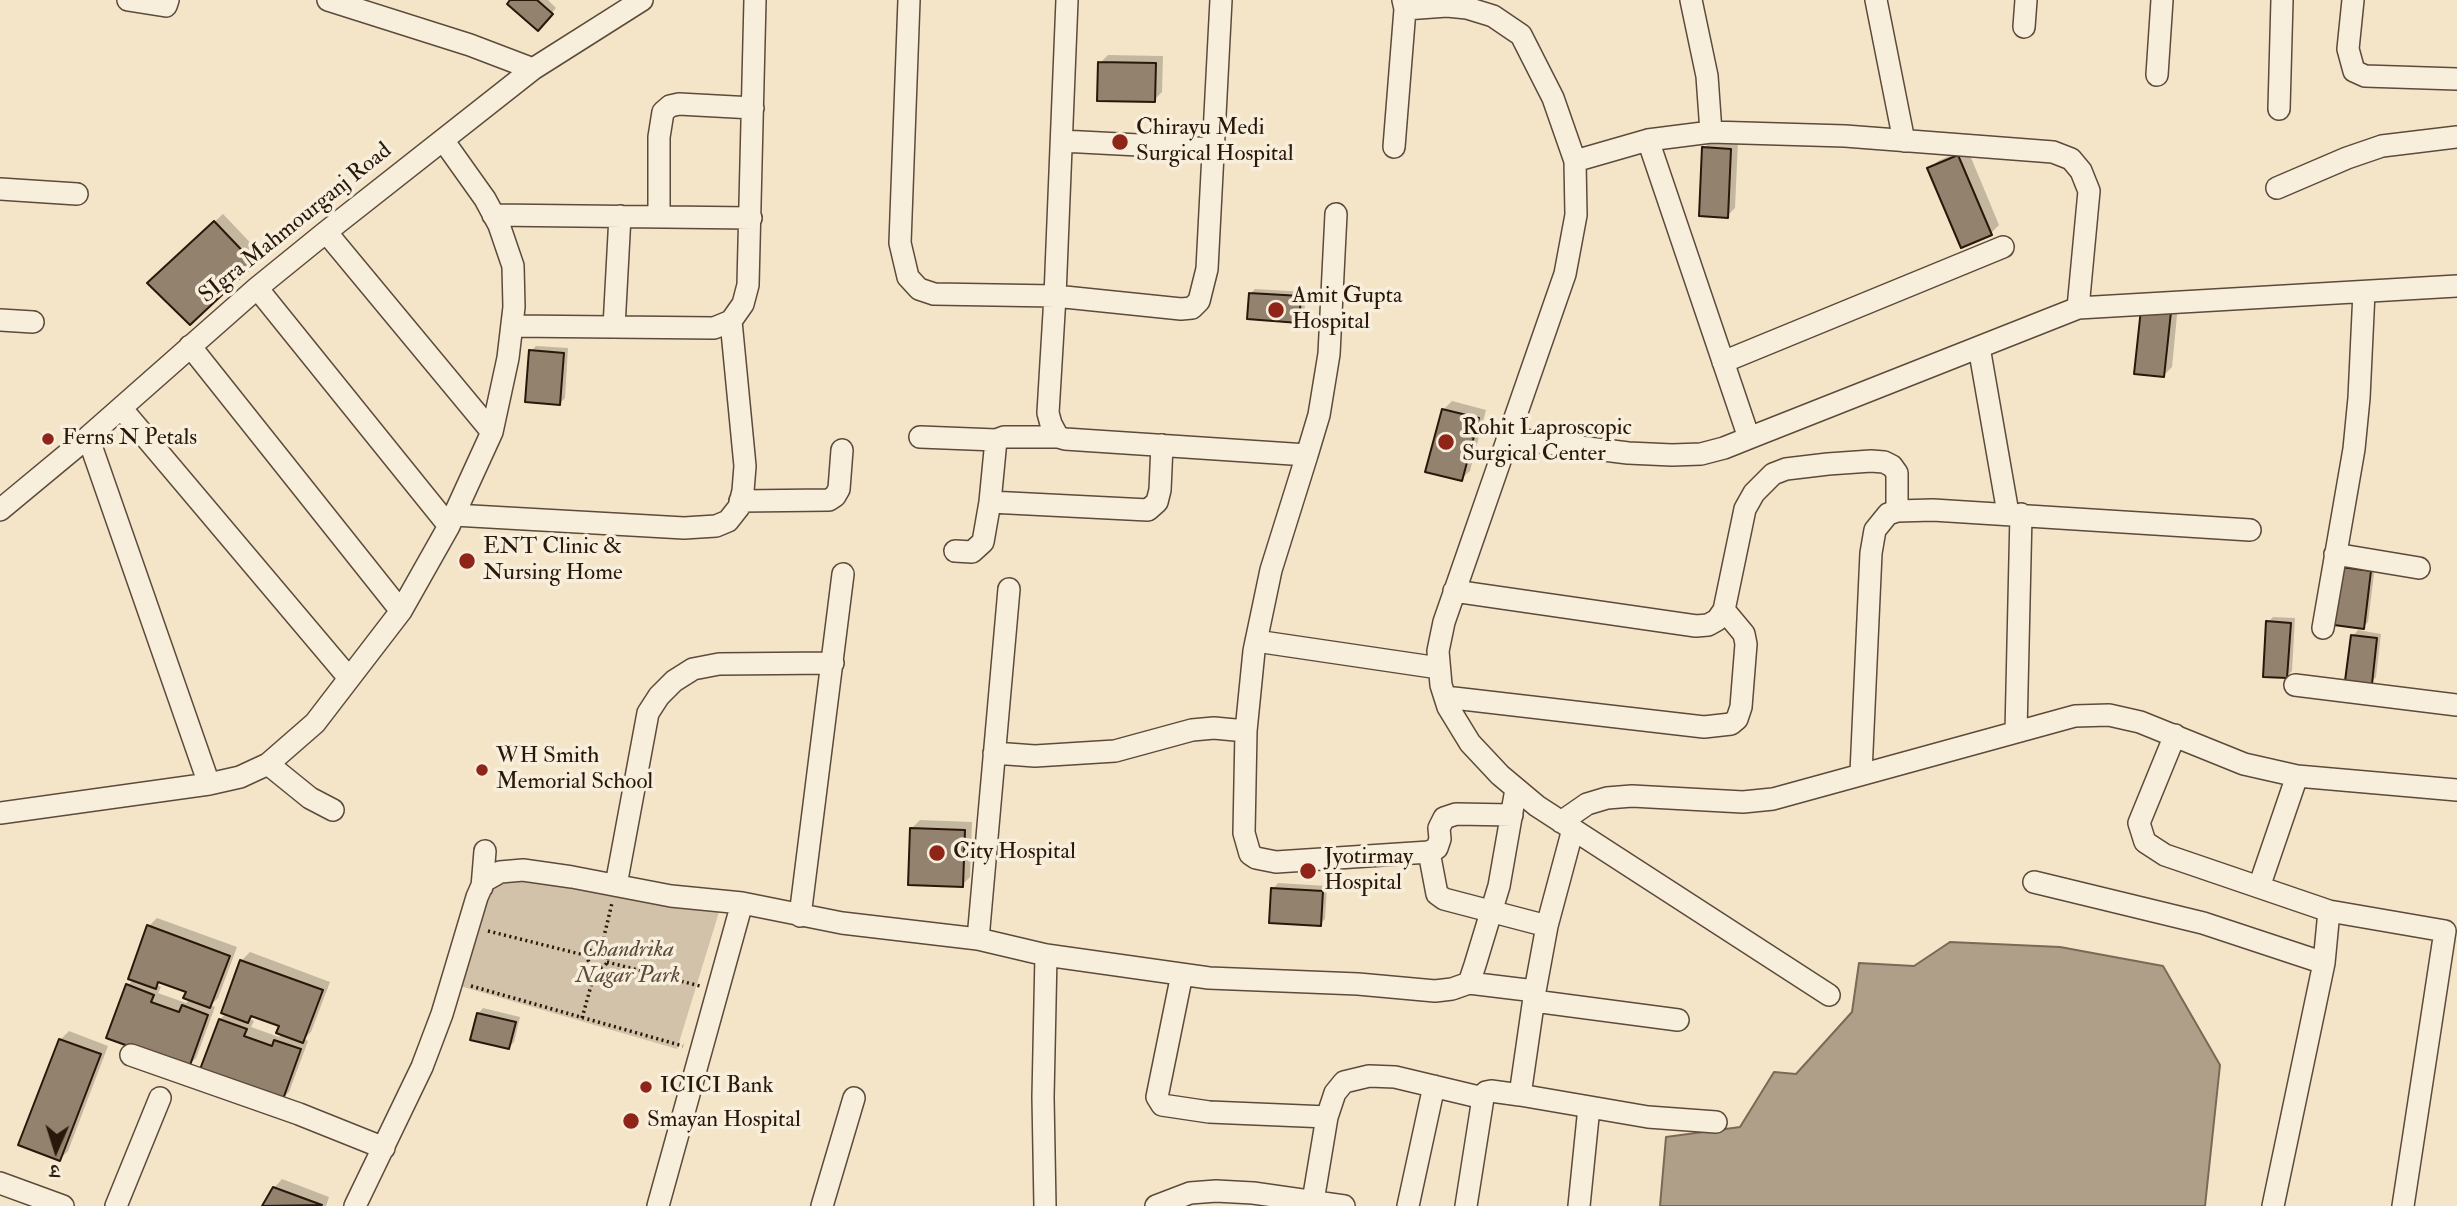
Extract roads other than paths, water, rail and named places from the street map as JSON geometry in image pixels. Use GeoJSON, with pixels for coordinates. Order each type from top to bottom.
{"type":"FeatureCollection","features":[{"type":"Feature","properties":{"kind":"street"},"geometry":{"type":"LineString","coordinates":[[128,0],[166,6],[169,0]]}},
{"type":"Feature","properties":{"kind":"street"},"geometry":{"type":"LineString","coordinates":[[328,0],[470,45],[533,69]]}},
{"type":"Feature","properties":{"kind":"street","name":"SIgra Mahmourganj Road"},"geometry":{"type":"LineString","coordinates":[[0,510],[88,437],[257,288],[326,232],[533,69],[642,0]]}},
{"type":"Feature","properties":{"kind":"street"},"geometry":{"type":"LineString","coordinates":[[512,326],[714,328],[731,321],[743,304],[748,285],[755,0]]}},
{"type":"Feature","properties":{"kind":"street"},"geometry":{"type":"LineString","coordinates":[[909,0],[900,243],[908,277],[919,289],[934,294],[1055,296],[1181,309],[1192,308],[1199,301],[1207,269],[1221,0]]}},
{"type":"Feature","properties":{"kind":"street"},"geometry":{"type":"LineString","coordinates":[[1058,437],[1048,413],[1068,0]]}},
{"type":"Feature","properties":{"kind":"street"},"geometry":{"type":"LineString","coordinates":[[1691,0],[1707,76],[1711,132]]}},
{"type":"Feature","properties":{"kind":"street"},"geometry":{"type":"LineString","coordinates":[[1876,0],[1904,141]]}},
{"type":"Feature","properties":{"kind":"street"},"geometry":{"type":"LineString","coordinates":[[2024,27],[2026,0]]}},
{"type":"Feature","properties":{"kind":"street"},"geometry":{"type":"LineString","coordinates":[[2157,75],[2162,0]]}},
{"type":"Feature","properties":{"kind":"street"},"geometry":{"type":"LineString","coordinates":[[2279,109],[2282,0]]}},
{"type":"Feature","properties":{"kind":"street"},"geometry":{"type":"LineString","coordinates":[[2353,0],[2348,49],[2354,71],[2365,76],[2457,79]]}},
{"type":"Feature","properties":{"kind":"street"},"geometry":{"type":"LineString","coordinates":[[1394,147],[1404,5],[1447,6],[1467,8],[1493,16],[1521,35],[1553,98],[1575,161],[1576,215],[1568,262],[1454,591],[1438,651],[1448,707],[1470,743],[1537,806],[1829,995]]}},
{"type":"Feature","properties":{"kind":"street"},"geometry":{"type":"LineString","coordinates":[[659,217],[659,137],[663,113],[670,106],[678,104],[753,107]]}},
{"type":"Feature","properties":{"kind":"street"},"geometry":{"type":"LineString","coordinates":[[1575,161],[1648,140],[1711,132],[1845,136],[2053,152],[2071,159],[2081,171],[2089,191],[2078,308]]}},
{"type":"Feature","properties":{"kind":"street"},"geometry":{"type":"LineString","coordinates":[[2277,188],[2382,146],[2457,137]]}},
{"type":"Feature","properties":{"kind":"street"},"geometry":{"type":"LineString","coordinates":[[0,813],[209,784],[240,777],[268,764],[315,723],[401,611],[452,520],[492,432],[508,358],[514,307],[513,266],[494,215],[443,140]]}},
{"type":"Feature","properties":{"kind":"street"},"geometry":{"type":"LineString","coordinates":[[1648,140],[1749,438]]}},
{"type":"Feature","properties":{"kind":"street"},"geometry":{"type":"LineString","coordinates":[[1062,141],[1215,149]]}},
{"type":"Feature","properties":{"kind":"street"},"geometry":{"type":"LineString","coordinates":[[0,189],[77,194]]}},
{"type":"Feature","properties":{"kind":"street"},"geometry":{"type":"LineString","coordinates":[[1336,214],[1329,354],[1319,415],[1271,570],[1256,641],[1246,731],[1244,833],[1247,848],[1256,859],[1276,862],[1429,852],[1437,848],[1439,828],[1444,818],[1456,814],[1512,815]]}},
{"type":"Feature","properties":{"kind":"street"},"geometry":{"type":"LineString","coordinates":[[494,215],[751,218]]}},
{"type":"Feature","properties":{"kind":"street"},"geometry":{"type":"LineString","coordinates":[[614,327],[620,216]]}},
{"type":"Feature","properties":{"kind":"street"},"geometry":{"type":"LineString","coordinates":[[326,232],[492,432]]}},
{"type":"Feature","properties":{"kind":"street"},"geometry":{"type":"LineString","coordinates":[[1723,362],[2003,247]]}},
{"type":"Feature","properties":{"kind":"street"},"geometry":{"type":"LineString","coordinates":[[1507,438],[1628,453],[1701,454],[1749,438],[2078,308],[2457,286]]}},
{"type":"Feature","properties":{"kind":"street"},"geometry":{"type":"LineString","coordinates":[[257,288],[452,520],[684,528],[716,526],[728,521],[744,491],[745,466],[731,321]]}},
{"type":"Feature","properties":{"kind":"street"},"geometry":{"type":"LineString","coordinates":[[2323,628],[2354,449],[2364,292]]}},
{"type":"Feature","properties":{"kind":"street"},"geometry":{"type":"LineString","coordinates":[[0,320],[33,322]]}},
{"type":"Feature","properties":{"kind":"street"},"geometry":{"type":"LineString","coordinates":[[190,346],[401,611]]}},
{"type":"Feature","properties":{"kind":"street"},"geometry":{"type":"LineString","coordinates":[[1979,347],[2015,513],[2016,732]]}},
{"type":"Feature","properties":{"kind":"street"},"geometry":{"type":"LineString","coordinates":[[121,408],[349,678]]}},
{"type":"Feature","properties":{"kind":"street"},"geometry":{"type":"LineString","coordinates":[[88,437],[209,784]]}},
{"type":"Feature","properties":{"kind":"street"},"geometry":{"type":"LineString","coordinates":[[920,437],[996,440],[1058,437],[1307,455]]}},
{"type":"Feature","properties":{"kind":"street"},"geometry":{"type":"LineString","coordinates":[[955,551],[972,552],[982,542],[990,502],[996,440]]}},
{"type":"Feature","properties":{"kind":"street"},"geometry":{"type":"LineString","coordinates":[[990,502],[1148,510],[1157,502],[1160,490],[1162,445]]}},
{"type":"Feature","properties":{"kind":"street"},"geometry":{"type":"LineString","coordinates":[[740,501],[829,500],[839,489],[842,450]]}},
{"type":"Feature","properties":{"kind":"street"},"geometry":{"type":"LineString","coordinates":[[1454,591],[1696,626],[1708,625],[1717,620],[1724,610],[1745,509],[1759,487],[1773,474],[1786,469],[1828,464],[1884,462],[1892,466],[1897,473],[1897,511]]}},
{"type":"Feature","properties":{"kind":"street"},"geometry":{"type":"LineString","coordinates":[[1861,773],[1873,538],[1880,522],[1888,514],[1897,511],[1933,510],[2015,513],[2249,530]]}},
{"type":"Feature","properties":{"kind":"street"},"geometry":{"type":"LineString","coordinates":[[2335,554],[2419,568]]}},
{"type":"Feature","properties":{"kind":"street"},"geometry":{"type":"LineString","coordinates":[[800,916],[844,574]]}},
{"type":"Feature","properties":{"kind":"street"},"geometry":{"type":"LineString","coordinates":[[978,939],[1009,589]]}},
{"type":"Feature","properties":{"kind":"street"},"geometry":{"type":"LineString","coordinates":[[1445,697],[1704,727],[1731,724],[1737,719],[1741,707],[1746,644],[1744,634],[1724,610]]}},
{"type":"Feature","properties":{"kind":"street"},"geometry":{"type":"LineString","coordinates":[[1256,641],[1439,668]]}},
{"type":"Feature","properties":{"kind":"street"},"geometry":{"type":"LineString","coordinates":[[616,886],[648,713],[659,696],[674,681],[693,669],[719,664],[833,663]]}},
{"type":"Feature","properties":{"kind":"street"},"geometry":{"type":"LineString","coordinates":[[2295,685],[2457,705]]}},
{"type":"Feature","properties":{"kind":"street"},"geometry":{"type":"LineString","coordinates":[[1520,1095],[1534,996],[1567,825],[1587,804],[1607,798],[1632,796],[1743,802],[1773,799],[2075,716],[2109,715],[2140,722],[2244,764],[2297,776],[2457,790]]}},
{"type":"Feature","properties":{"kind":"street"},"geometry":{"type":"LineString","coordinates":[[994,753],[1035,756],[1115,751],[1192,730],[1246,731]]}},
{"type":"Feature","properties":{"kind":"street"},"geometry":{"type":"LineString","coordinates":[[2175,735],[2139,823],[2145,842],[2165,855],[2329,911],[2445,931],[2403,1206]]}},
{"type":"Feature","properties":{"kind":"street"},"geometry":{"type":"LineString","coordinates":[[268,764],[310,798],[333,810]]}},
{"type":"Feature","properties":{"kind":"street"},"geometry":{"type":"LineString","coordinates":[[2259,887],[2297,776]]}},
{"type":"Feature","properties":{"kind":"street"},"geometry":{"type":"LineString","coordinates":[[1469,983],[1499,886],[1516,789]]}},
{"type":"Feature","properties":{"kind":"street"},"geometry":{"type":"LineString","coordinates":[[482,887],[485,851]]}},
{"type":"Feature","properties":{"kind":"street"},"geometry":{"type":"LineString","coordinates":[[1429,852],[1437,894],[1444,899],[1547,926]]}},
{"type":"Feature","properties":{"kind":"street"},"geometry":{"type":"LineString","coordinates":[[355,1206],[422,1067],[442,1014],[484,881],[500,872],[523,870],[671,896],[743,903],[800,916],[978,939],[1045,955],[1209,978],[1435,990],[1452,989],[1469,983],[1678,1020]]}},
{"type":"Feature","properties":{"kind":"street"},"geometry":{"type":"LineString","coordinates":[[2034,882],[2203,923],[2324,963]]}},
{"type":"Feature","properties":{"kind":"street"},"geometry":{"type":"LineString","coordinates":[[658,1206],[743,903]]}},
{"type":"Feature","properties":{"kind":"street"},"geometry":{"type":"LineString","coordinates":[[2273,1206],[2324,963],[2329,911]]}},
{"type":"Feature","properties":{"kind":"street"},"geometry":{"type":"LineString","coordinates":[[1045,955],[1045,1206]]}},
{"type":"Feature","properties":{"kind":"street"},"geometry":{"type":"LineString","coordinates":[[1182,974],[1162,1069],[1158,1102],[1167,1108],[1180,1110],[1327,1117]]}},
{"type":"Feature","properties":{"kind":"street"},"geometry":{"type":"LineString","coordinates":[[131,1055],[299,1114],[384,1149]]}},
{"type":"Feature","properties":{"kind":"street"},"geometry":{"type":"LineString","coordinates":[[1313,1201],[1327,1117],[1339,1086],[1354,1079],[1395,1077],[1483,1098]]}},
{"type":"Feature","properties":{"kind":"street"},"geometry":{"type":"LineString","coordinates":[[1408,1206],[1434,1086]]}},
{"type":"Feature","properties":{"kind":"street"},"geometry":{"type":"LineString","coordinates":[[1466,1206],[1486,1092],[1520,1095],[1648,1117],[1716,1122]]}},
{"type":"Feature","properties":{"kind":"street"},"geometry":{"type":"LineString","coordinates":[[116,1206],[160,1098]]}},
{"type":"Feature","properties":{"kind":"street"},"geometry":{"type":"LineString","coordinates":[[822,1206],[854,1098]]}},
{"type":"Feature","properties":{"kind":"street"},"geometry":{"type":"LineString","coordinates":[[1579,1206],[1589,1107]]}},
{"type":"Feature","properties":{"kind":"street"},"geometry":{"type":"LineString","coordinates":[[0,1183],[63,1206]]}},
{"type":"Feature","properties":{"kind":"street"},"geometry":{"type":"LineString","coordinates":[[1156,1206],[1190,1194],[1216,1191],[1252,1200],[1313,1201],[1344,1206]]}},
{"type":"Feature","properties":{"kind":"place","name":"Chirayu Medi Surgical Hospital"},"geometry":{"type":"Point","coordinates":[1120,142]}},
{"type":"Feature","properties":{"kind":"place","name":"Amit Gupta Hospital"},"geometry":{"type":"Point","coordinates":[1276,310]}},
{"type":"Feature","properties":{"kind":"place","name":"Ferns N Petals"},"geometry":{"type":"Point","coordinates":[48,439]}},
{"type":"Feature","properties":{"kind":"place","name":"Rohit Laproscopic Surgical Center"},"geometry":{"type":"Point","coordinates":[1446,442]}},
{"type":"Feature","properties":{"kind":"place","name":"ENT Clinic & Nursing Home"},"geometry":{"type":"Point","coordinates":[467,561]}},
{"type":"Feature","properties":{"kind":"place","name":"WH Smith Memorial School"},"geometry":{"type":"Point","coordinates":[482,770]}},
{"type":"Feature","properties":{"kind":"place","name":"City Hospital"},"geometry":{"type":"Point","coordinates":[937,853]}},
{"type":"Feature","properties":{"kind":"place","name":"Jyotirmay Hospital"},"geometry":{"type":"Point","coordinates":[1308,871]}},
{"type":"Feature","properties":{"kind":"place","name":"ICICI Bank"},"geometry":{"type":"Point","coordinates":[646,1087]}},
{"type":"Feature","properties":{"kind":"place","name":"Smayan Hospital"},"geometry":{"type":"Point","coordinates":[631,1121]}},
{"type":"Feature","properties":{"kind":"park label","name":"Chandrika Nagar Park"},"geometry":{"type":"Point","coordinates":[628,964]}}]}
